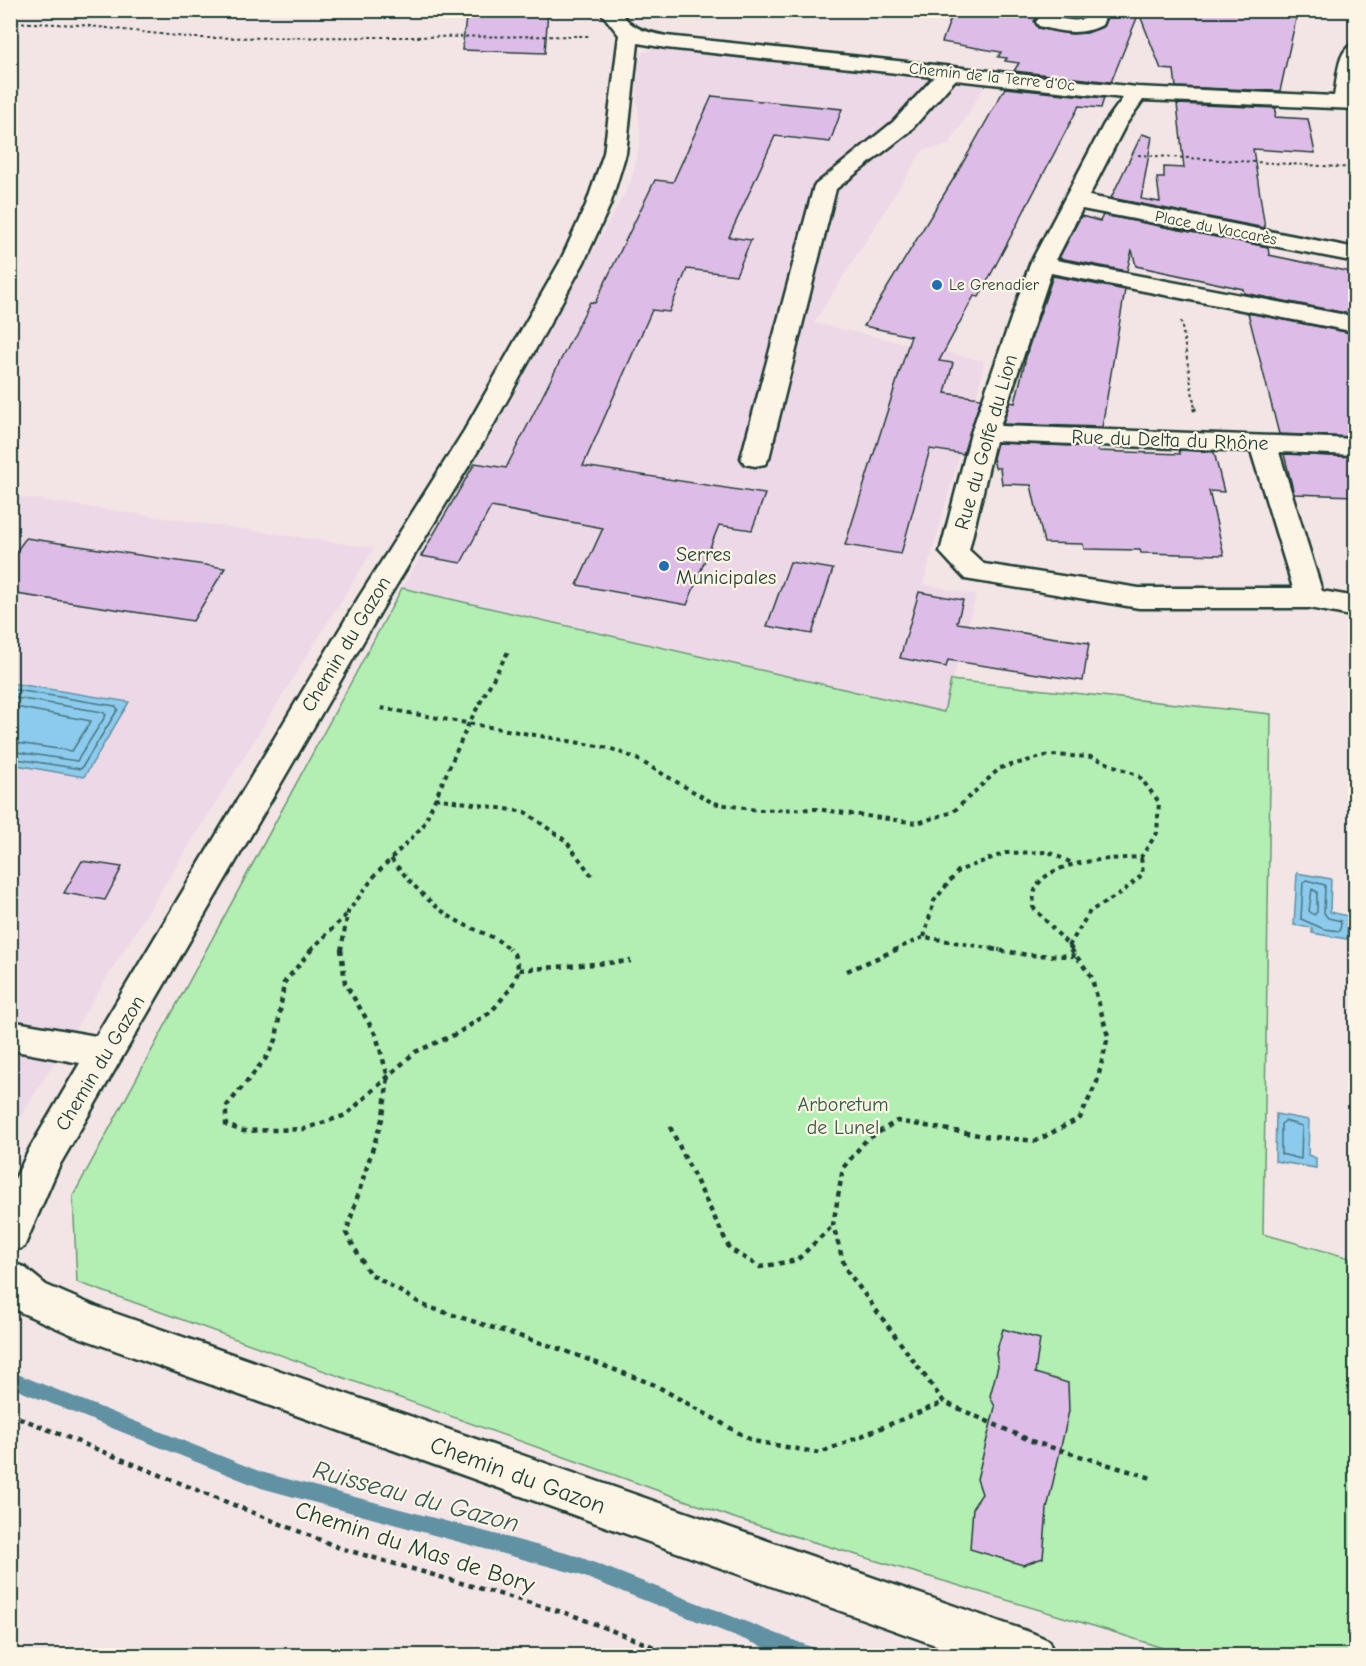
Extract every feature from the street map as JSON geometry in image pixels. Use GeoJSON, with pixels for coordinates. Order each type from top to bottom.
{"type":"FeatureCollection","features":[{"type":"Feature","properties":{"kind":"street"},"geometry":{"type":"LineString","coordinates":[[609,10],[618,27],[629,35]]}},
{"type":"Feature","properties":{"kind":"street"},"geometry":{"type":"LineString","coordinates":[[1046,22],[1083,27],[1095,21],[1098,10]]}},
{"type":"Feature","properties":{"kind":"street","name":"Chemin de la Terre d'Oc"},"geometry":{"type":"LineString","coordinates":[[629,35],[666,42],[1137,93],[1350,103]]}},
{"type":"Feature","properties":{"kind":"street","name":"Chemin du Gazon"},"geometry":{"type":"LineString","coordinates":[[10,1236],[43,1160],[374,597],[477,431],[572,262],[598,205],[615,153],[629,35]]}},
{"type":"Feature","properties":{"kind":"street"},"geometry":{"type":"LineString","coordinates":[[1350,103],[1353,51],[1356,49]]}},
{"type":"Feature","properties":{"kind":"street"},"geometry":{"type":"LineString","coordinates":[[755,458],[825,186],[901,127],[950,73]]}},
{"type":"Feature","properties":{"kind":"street","name":"Rue du Golfe du Lion"},"geometry":{"type":"LineString","coordinates":[[1137,93],[1115,124],[1077,201],[1042,264],[984,433],[954,552],[975,572],[1139,598],[1310,598],[1356,607]]}},
{"type":"Feature","properties":{"kind":"street","name":"Place du Vaccarès"},"geometry":{"type":"LineString","coordinates":[[1077,201],[1356,255]]}},
{"type":"Feature","properties":{"kind":"street"},"geometry":{"type":"LineString","coordinates":[[1042,264],[1356,325]]}},
{"type":"Feature","properties":{"kind":"street","name":"Rue du Delta du Rhône"},"geometry":{"type":"LineString","coordinates":[[984,433],[1356,447]]}},
{"type":"Feature","properties":{"kind":"street"},"geometry":{"type":"LineString","coordinates":[[1263,444],[1310,598]]}},
{"type":"Feature","properties":{"kind":"street"},"geometry":{"type":"LineString","coordinates":[[10,1035],[106,1053]]}},
{"type":"Feature","properties":{"kind":"street","name":"Chemin du Gazon"},"geometry":{"type":"LineString","coordinates":[[10,1280],[32,1298],[87,1322],[1032,1656]]}},
{"type":"Feature","properties":{"kind":"path"},"geometry":{"type":"LineString","coordinates":[[10,22],[81,25],[194,38],[466,38],[629,35]]}},
{"type":"Feature","properties":{"kind":"path"},"geometry":{"type":"LineString","coordinates":[[1101,153],[1356,168]]}},
{"type":"Feature","properties":{"kind":"path"},"geometry":{"type":"LineString","coordinates":[[1176,290],[1200,442]]}},
{"type":"Feature","properties":{"kind":"path"},"geometry":{"type":"LineString","coordinates":[[391,859],[426,900],[461,923],[499,939],[514,954],[519,970],[510,988],[491,1012],[456,1034],[415,1052],[346,1115],[304,1129],[243,1131],[226,1125],[226,1107],[266,1058],[276,1041],[284,983],[303,958],[348,912],[376,874],[423,826],[469,723],[509,650]]}},
{"type":"Feature","properties":{"kind":"path"},"geometry":{"type":"LineString","coordinates":[[381,708],[609,748],[635,758],[713,803],[757,810],[816,809],[917,823],[953,812],[1000,768],[1049,755],[1092,757],[1138,776],[1159,802],[1157,833],[1141,857],[1143,874],[1120,894],[1090,911],[1069,946]]}},
{"type":"Feature","properties":{"kind":"path"},"geometry":{"type":"LineString","coordinates":[[435,798],[525,812],[566,841],[592,876]]}},
{"type":"Feature","properties":{"kind":"path"},"geometry":{"type":"LineString","coordinates":[[924,937],[934,901],[958,871],[1005,853],[1049,852],[1075,864]]}},
{"type":"Feature","properties":{"kind":"path"},"geometry":{"type":"LineString","coordinates":[[1141,857],[1075,864],[1052,870],[1036,887],[1033,907],[1078,956],[1091,976],[1108,1036],[1097,1082],[1080,1118],[1036,1141],[984,1136],[897,1121],[866,1140],[843,1168],[833,1225],[845,1268],[944,1402],[1034,1442],[1155,1479]]}},
{"type":"Feature","properties":{"kind":"path"},"geometry":{"type":"LineString","coordinates":[[348,912],[341,946],[345,983],[376,1035],[388,1077],[383,1116],[346,1233],[369,1273],[425,1306],[560,1349],[655,1385],[753,1440],[820,1453],[944,1402]]}},
{"type":"Feature","properties":{"kind":"path"},"geometry":{"type":"LineString","coordinates":[[847,971],[924,937],[1028,955],[1078,956]]}},
{"type":"Feature","properties":{"kind":"path"},"geometry":{"type":"LineString","coordinates":[[519,970],[631,961]]}},
{"type":"Feature","properties":{"kind":"path"},"geometry":{"type":"LineString","coordinates":[[670,1127],[730,1249],[760,1267],[797,1260],[833,1225]]}},
{"type":"Feature","properties":{"kind":"path","name":"Chemin du Mas de Bory"},"geometry":{"type":"LineString","coordinates":[[10,1414],[340,1548],[572,1615],[677,1656]]}},
{"type":"Feature","properties":{"kind":"shaded area"},"geometry":{"type":"Polygon","coordinates":[[[653,49],[986,84],[949,145],[923,150],[814,323],[984,361],[981,379],[923,584],[976,595],[944,712],[402,588],[490,437],[631,182],[641,139],[637,100],[638,55],[653,49]]]}},
{"type":"Feature","properties":{"kind":"shaded area"},"geometry":{"type":"Polygon","coordinates":[[[11,496],[374,548],[11,1132],[11,496]]]}},
{"type":"Feature","properties":{"kind":"green space","name":"Arboretum de Lunel"},"geometry":{"type":"Polygon","coordinates":[[[402,588],[944,712],[951,680],[1271,714],[1263,1234],[1350,1258],[1355,1655],[1184,1655],[737,1519],[77,1282],[73,1196],[402,588]]]}},
{"type":"Feature","properties":{"kind":"water"},"geometry":{"type":"Polygon","coordinates":[[[11,683],[129,702],[84,777],[11,764],[11,683]]]}},
{"type":"Feature","properties":{"kind":"water"},"geometry":{"type":"Polygon","coordinates":[[[1297,873],[1331,879],[1330,912],[1348,916],[1347,939],[1312,933],[1312,928],[1294,925],[1297,873]]]}},
{"type":"Feature","properties":{"kind":"water"},"geometry":{"type":"Polygon","coordinates":[[[1276,1114],[1309,1120],[1308,1155],[1316,1158],[1316,1168],[1275,1161],[1276,1114]]]}},
{"type":"Feature","properties":{"kind":"building"},"geometry":{"type":"Polygon","coordinates":[[[467,10],[548,10],[545,53],[462,50],[467,10]]]}},
{"type":"Feature","properties":{"kind":"building"},"geometry":{"type":"Polygon","coordinates":[[[954,10],[1086,10],[1084,16],[1080,18],[1044,15],[1034,21],[1038,28],[1071,34],[1087,33],[1103,27],[1110,10],[1298,10],[1280,91],[1176,87],[1174,70],[1161,69],[1139,13],[1111,82],[1014,71],[1019,63],[1005,61],[1007,58],[998,57],[1001,52],[942,42],[954,10]]]}},
{"type":"Feature","properties":{"kind":"building"},"geometry":{"type":"Polygon","coordinates":[[[1005,88],[1104,98],[1101,108],[1079,106],[979,297],[974,296],[939,361],[953,363],[945,393],[981,398],[963,454],[930,449],[901,554],[845,545],[911,336],[864,326],[957,173],[1005,88]]]}},
{"type":"Feature","properties":{"kind":"building"},"geometry":{"type":"Polygon","coordinates":[[[712,96],[842,109],[830,142],[775,136],[729,237],[751,240],[736,275],[687,269],[669,312],[652,310],[583,466],[765,494],[752,530],[719,525],[687,605],[577,585],[603,528],[491,507],[461,563],[421,556],[475,463],[506,468],[590,302],[595,303],[655,180],[673,182],[712,96]]]}},
{"type":"Feature","properties":{"kind":"building"},"geometry":{"type":"Polygon","coordinates":[[[1177,104],[1276,108],[1275,117],[1308,119],[1315,153],[1253,149],[1265,228],[1111,198],[1142,134],[1152,137],[1141,199],[1160,202],[1157,178],[1164,178],[1164,167],[1184,168],[1177,104]]]}},
{"type":"Feature","properties":{"kind":"building"},"geometry":{"type":"Polygon","coordinates":[[[1103,215],[1268,247],[1269,255],[1356,273],[1356,315],[1244,293],[1243,289],[1136,266],[1132,250],[1127,271],[1059,258],[1081,216],[1100,221],[1103,215]]]}},
{"type":"Feature","properties":{"kind":"building"},"geometry":{"type":"Polygon","coordinates":[[[1053,276],[1125,290],[1102,427],[1003,424],[1010,402],[1015,403],[1028,349],[1053,276]]]}},
{"type":"Feature","properties":{"kind":"building"},"geometry":{"type":"Polygon","coordinates":[[[1248,313],[1356,334],[1356,437],[1279,434],[1248,313]]]}},
{"type":"Feature","properties":{"kind":"building"},"geometry":{"type":"Polygon","coordinates":[[[997,443],[1098,447],[1098,451],[1180,454],[1179,450],[1214,452],[1224,492],[1209,491],[1224,555],[1141,553],[1140,550],[1084,549],[1083,544],[1044,543],[1031,485],[1002,484],[1000,468],[995,468],[993,458],[997,443]]]}},
{"type":"Feature","properties":{"kind":"building"},"geometry":{"type":"Polygon","coordinates":[[[1284,454],[1356,457],[1356,496],[1294,494],[1284,454]]]}},
{"type":"Feature","properties":{"kind":"building"},"geometry":{"type":"Polygon","coordinates":[[[26,538],[225,568],[193,621],[10,593],[10,560],[26,538]]]}},
{"type":"Feature","properties":{"kind":"building","name":"Serres Municipales"},"geometry":{"type":"Polygon","coordinates":[[[790,562],[833,569],[812,634],[767,626],[790,562]]]}},
{"type":"Feature","properties":{"kind":"building"},"geometry":{"type":"Polygon","coordinates":[[[919,592],[963,600],[957,623],[1089,643],[1083,681],[948,660],[946,667],[900,658],[919,592]]]}},
{"type":"Feature","properties":{"kind":"building"},"geometry":{"type":"Polygon","coordinates":[[[82,861],[122,867],[105,900],[64,893],[82,861]]]}},
{"type":"Feature","properties":{"kind":"building"},"geometry":{"type":"Polygon","coordinates":[[[1003,1329],[1040,1339],[1035,1373],[1068,1383],[1069,1411],[1047,1509],[1043,1558],[1023,1565],[970,1549],[973,1507],[982,1494],[977,1479],[995,1407],[990,1396],[998,1366],[996,1353],[1003,1329]]]}},
{"type":"Feature","properties":{"kind":"waterway","name":"Ruisseau du Gazon"},"geometry":{"type":"LineString","coordinates":[[10,1379],[261,1480],[577,1565],[811,1656]]}},
{"type":"Feature","properties":{"kind":"place","name":"Le Grenadier"},"geometry":{"type":"Point","coordinates":[937,285]}},
{"type":"Feature","properties":{"kind":"place","name":"Serres Municipales"},"geometry":{"type":"Point","coordinates":[664,566]}}]}
